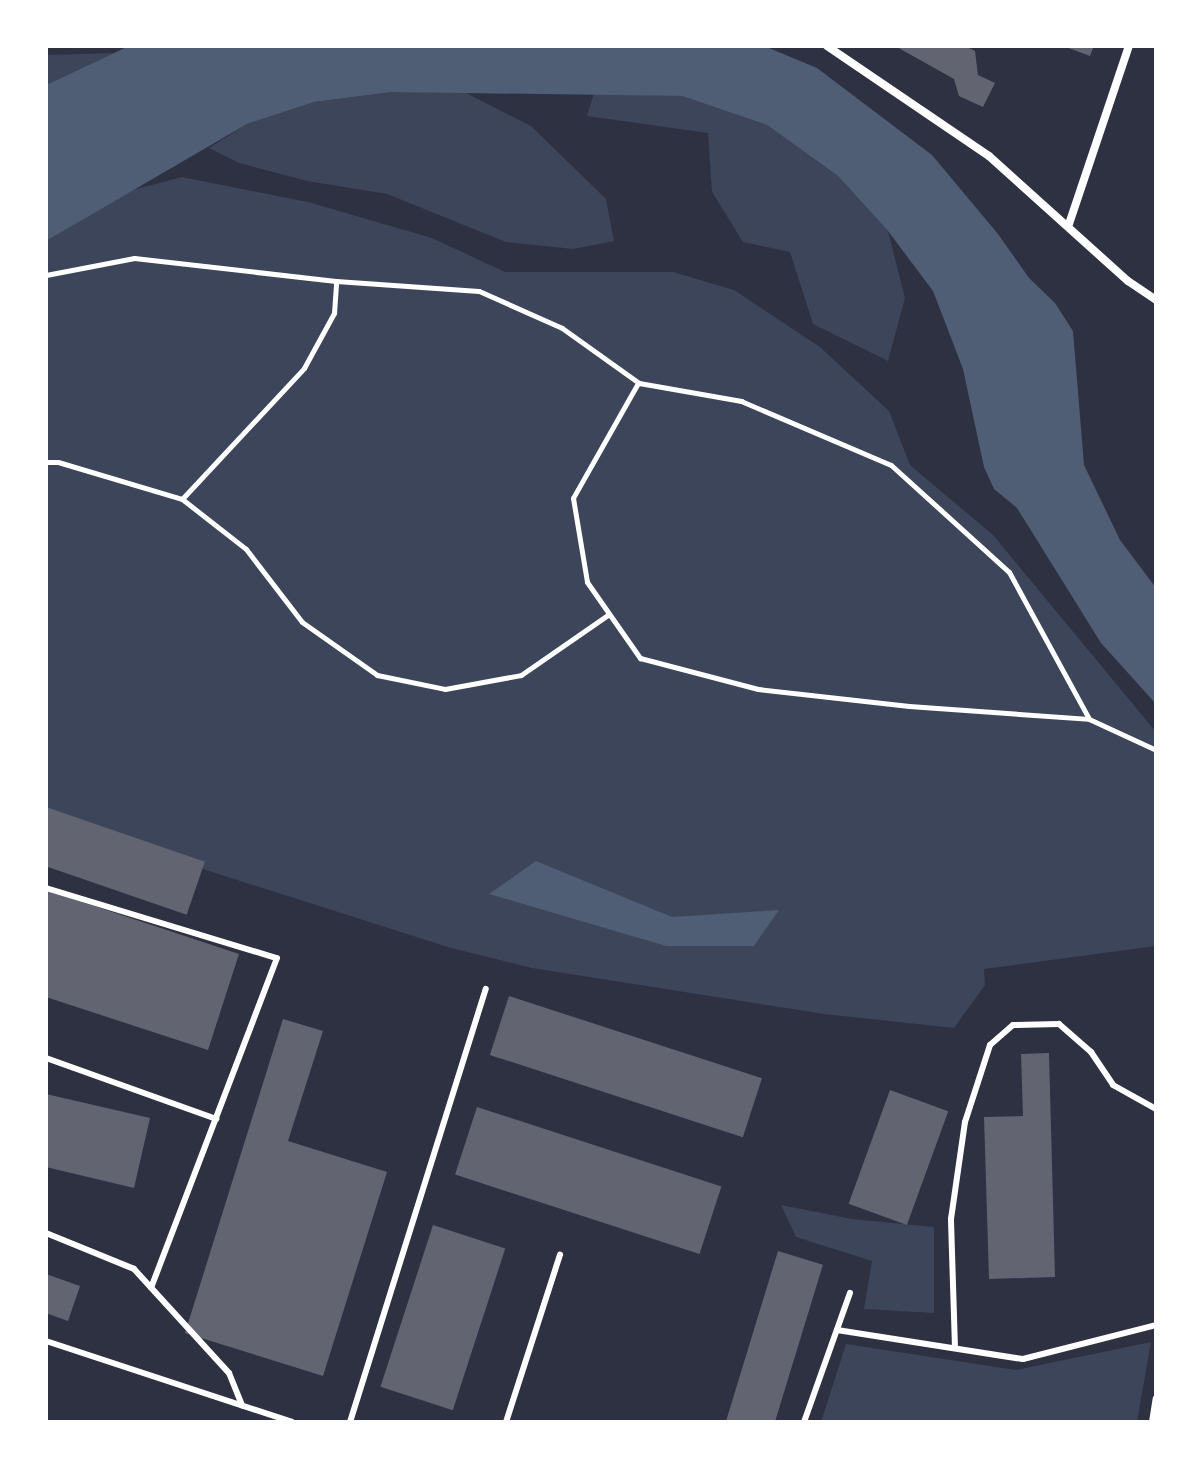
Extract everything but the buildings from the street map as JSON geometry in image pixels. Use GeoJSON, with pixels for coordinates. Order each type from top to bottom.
{"type":"FeatureCollection","features":[{"type":"Feature","properties":{"kind":"street"},"geometry":{"type":"LineString","coordinates":[[827,46],[989,156],[1069,224],[1128,281],[1156,300]]}},
{"type":"Feature","properties":{"kind":"street"},"geometry":{"type":"LineString","coordinates":[[1069,224],[1129,46]]}},
{"type":"Feature","properties":{"kind":"lane"},"geometry":{"type":"LineString","coordinates":[[46,888],[277,958],[151,1288]]}},
{"type":"Feature","properties":{"kind":"lane"},"geometry":{"type":"LineString","coordinates":[[350,1422],[486,989]]}},
{"type":"Feature","properties":{"kind":"lane"},"geometry":{"type":"LineString","coordinates":[[955,1348],[951,1219],[965,1122],[990,1045],[1013,1025],[1059,1024],[1091,1052],[1113,1085],[1156,1109]]}},
{"type":"Feature","properties":{"kind":"lane"},"geometry":{"type":"LineString","coordinates":[[46,1058],[216,1119]]}},
{"type":"Feature","properties":{"kind":"lane"},"geometry":{"type":"LineString","coordinates":[[46,1233],[134,1269],[229,1373],[242,1406]]}},
{"type":"Feature","properties":{"kind":"lane"},"geometry":{"type":"LineString","coordinates":[[506,1422],[560,1255]]}},
{"type":"Feature","properties":{"kind":"lane"},"geometry":{"type":"LineString","coordinates":[[804,1422],[850,1293]]}},
{"type":"Feature","properties":{"kind":"lane"},"geometry":{"type":"LineString","coordinates":[[837,1330],[1023,1359],[1156,1325]]}},
{"type":"Feature","properties":{"kind":"lane"},"geometry":{"type":"LineString","coordinates":[[46,1341],[292,1422]]}},
{"type":"Feature","properties":{"kind":"lane"},"geometry":{"type":"LineString","coordinates":[[1152,1422],[1156,1398]]}},
{"type":"Feature","properties":{"kind":"path"},"geometry":{"type":"LineString","coordinates":[[46,275],[134,258],[336,281],[479,291],[562,328],[639,383],[741,401],[891,465],[1009,572],[1089,719]]}},
{"type":"Feature","properties":{"kind":"path"},"geometry":{"type":"LineString","coordinates":[[182,499],[304,368],[334,313],[336,281]]}},
{"type":"Feature","properties":{"kind":"path"},"geometry":{"type":"LineString","coordinates":[[639,383],[573,498],[587,582],[640,658],[758,689],[909,706],[1089,719],[1156,750]]}},
{"type":"Feature","properties":{"kind":"path"},"geometry":{"type":"LineString","coordinates":[[46,462],[58,462],[182,499],[246,549],[302,622],[377,675],[445,689],[521,675],[609,614]]}},
{"type":"Feature","properties":{"kind":"shaded area"},"geometry":{"type":"Polygon","coordinates":[[[129,46],[764,46],[817,68],[932,155],[998,234],[1029,278],[1055,303],[1073,331],[1084,465],[1120,540],[1156,588],[1156,704],[1101,643],[1017,508],[994,489],[984,467],[963,369],[933,291],[888,231],[838,176],[767,125],[682,96],[392,92],[314,102],[247,124],[46,241],[46,85],[129,46]]]}},
{"type":"Feature","properties":{"kind":"shaded area"},"geometry":{"type":"Polygon","coordinates":[[[114,53],[46,85],[46,55],[114,53]]]}},
{"type":"Feature","properties":{"kind":"shaded area"},"geometry":{"type":"Polygon","coordinates":[[[392,92],[464,92],[531,126],[606,199],[614,241],[573,249],[506,242],[387,194],[307,181],[239,163],[209,148],[247,124],[314,102],[392,92]]]}},
{"type":"Feature","properties":{"kind":"shaded area"},"geometry":{"type":"Polygon","coordinates":[[[594,93],[682,96],[767,125],[838,176],[888,231],[905,298],[888,361],[813,324],[790,252],[743,242],[712,192],[708,133],[587,116],[594,93]]]}},
{"type":"Feature","properties":{"kind":"shaded area"},"geometry":{"type":"Polygon","coordinates":[[[182,177],[308,202],[432,238],[505,272],[673,272],[734,290],[820,347],[889,411],[910,465],[993,535],[1156,732],[1156,946],[984,969],[985,985],[954,1028],[824,1014],[532,968],[451,948],[46,819],[46,241],[129,191],[182,177]]]}},
{"type":"Feature","properties":{"kind":"shaded area"},"geometry":{"type":"Polygon","coordinates":[[[536,861],[672,917],[779,910],[754,946],[666,946],[489,894],[536,861]]]}},
{"type":"Feature","properties":{"kind":"shaded area"},"geometry":{"type":"Polygon","coordinates":[[[781,1205],[852,1219],[934,1227],[934,1313],[864,1309],[872,1261],[796,1237],[781,1205]]]}},
{"type":"Feature","properties":{"kind":"shaded area"},"geometry":{"type":"Polygon","coordinates":[[[1151,1342],[1137,1422],[821,1422],[846,1344],[1016,1370],[1151,1342]]]}}]}
